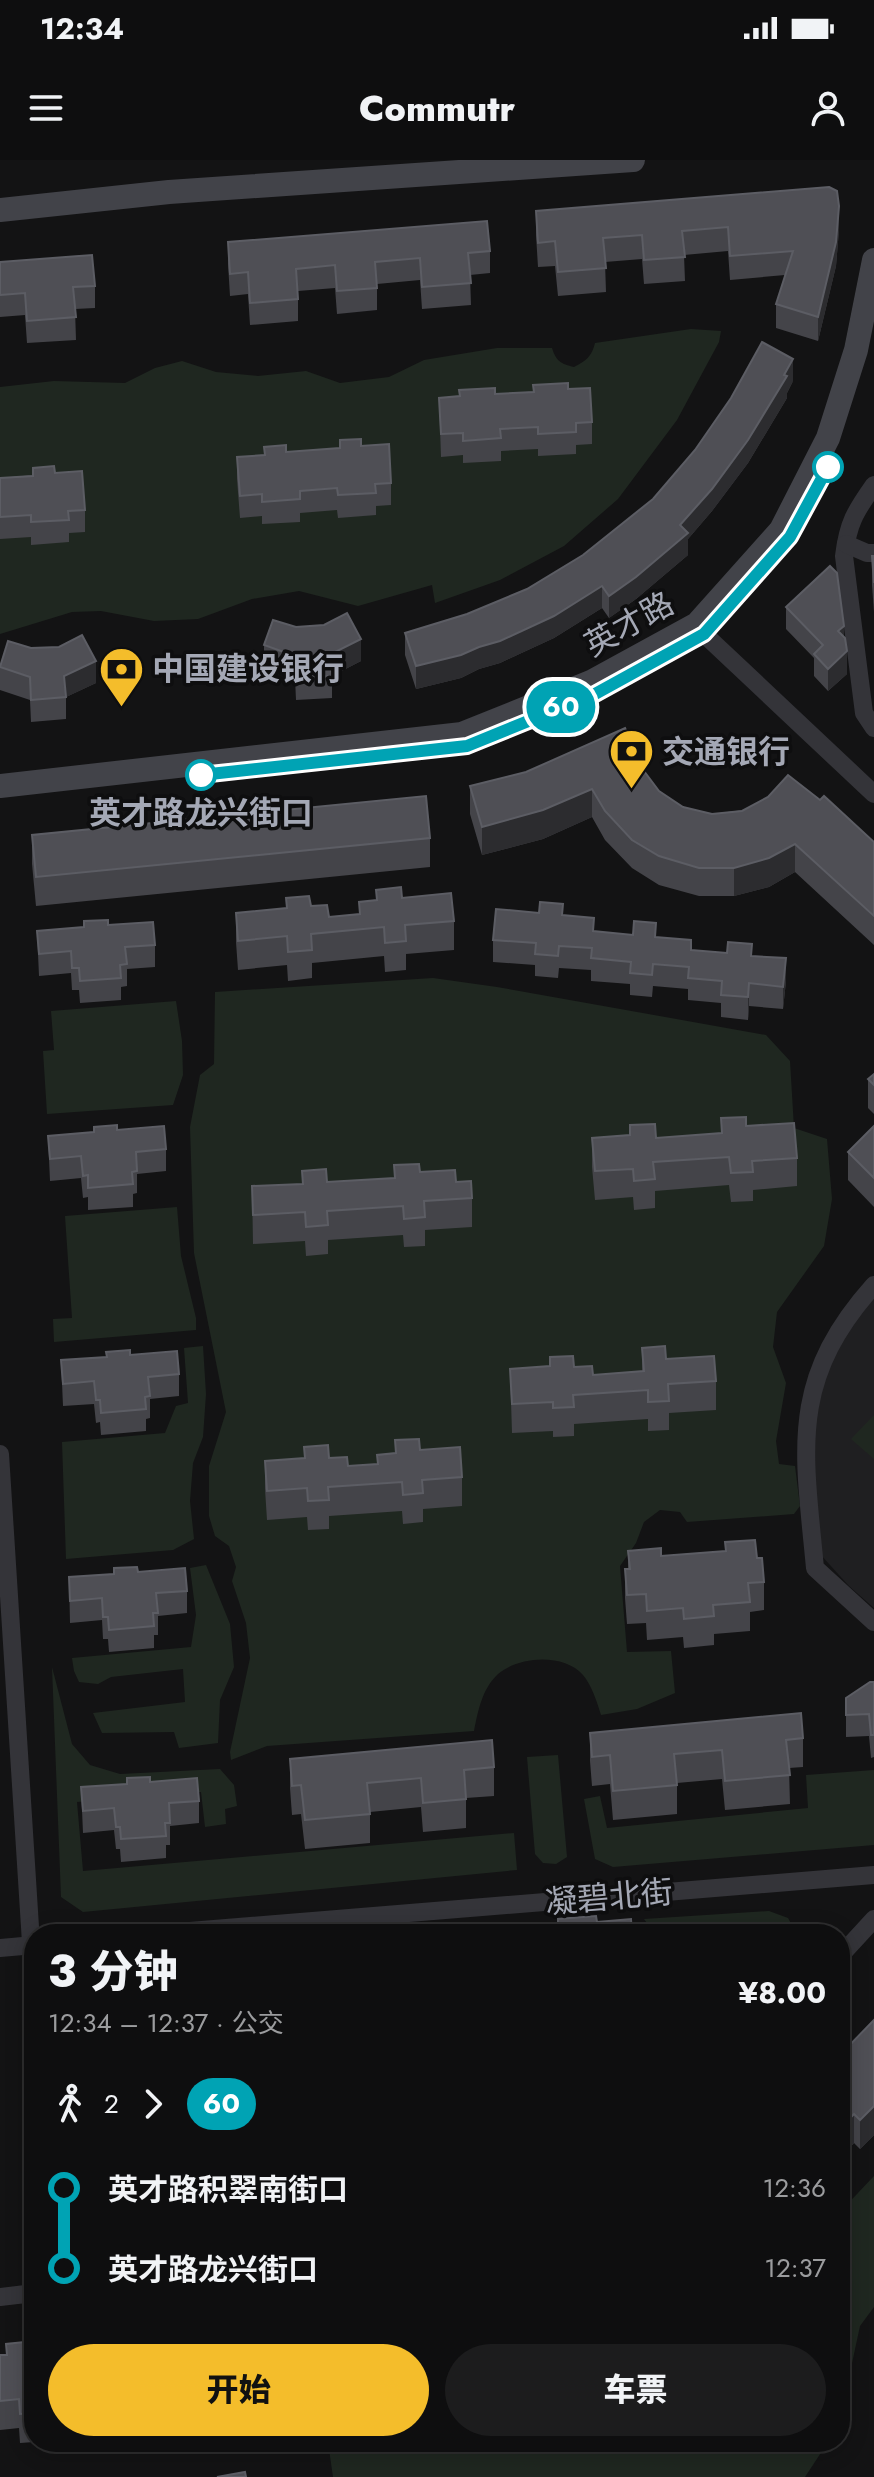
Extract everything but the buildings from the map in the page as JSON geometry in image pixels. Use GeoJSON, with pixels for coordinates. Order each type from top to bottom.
{"type":"FeatureCollection","features":[{"type":"Feature","properties":{"kind":"main road"},"geometry":{"type":"LineString","coordinates":[[0,210],[169,192],[633,160]]}},
{"type":"Feature","properties":{"kind":"main road","name":"英才路"},"geometry":{"type":"LineString","coordinates":[[0,786],[462,734],[591,682],[697,624],[781,530],[828,438],[856,350],[874,260]]}},
{"type":"Feature","properties":{"kind":"main road","name":"英才路"},"geometry":{"type":"LineString","coordinates":[[0,798],[467,746],[595,694],[704,634],[790,537],[841,444],[874,335]]}},
{"type":"Feature","properties":{"kind":"street"},"geometry":{"type":"LineString","coordinates":[[874,485],[847,531],[844,556],[865,655],[864,713],[874,728]]}},
{"type":"Feature","properties":{"kind":"street"},"geometry":{"type":"LineString","coordinates":[[846,544],[874,553]]}},
{"type":"Feature","properties":{"kind":"street"},"geometry":{"type":"LineString","coordinates":[[704,634],[874,794]]}},
{"type":"Feature","properties":{"kind":"street"},"geometry":{"type":"LineString","coordinates":[[874,1285],[846,1318],[827,1350],[812,1392],[805,1428],[815,1568],[874,1622]]}},
{"type":"Feature","properties":{"kind":"street"},"geometry":{"type":"LineString","coordinates":[[0,1454],[32,1924]]}},
{"type":"Feature","properties":{"kind":"street","name":"凝碧北街"},"geometry":{"type":"LineString","coordinates":[[275,1924],[874,1875]]}},
{"type":"Feature","properties":{"kind":"street"},"geometry":{"type":"LineString","coordinates":[[850,1945],[874,1919]]}},
{"type":"Feature","properties":{"kind":"street"},"geometry":{"type":"LineString","coordinates":[[0,1948],[24,1946]]}},
{"type":"Feature","properties":{"kind":"street"},"geometry":{"type":"LineString","coordinates":[[0,2297],[24,2294]]}},
{"type":"Feature","properties":{"kind":"shaded area"},"geometry":{"type":"Polygon","coordinates":[[[691,329],[721,331],[719,342],[677,420],[618,499],[564,546],[500,580],[435,603],[432,585],[358,606],[299,591],[252,599],[198,619],[154,621],[101,611],[72,612],[0,634],[0,387],[54,381],[125,383],[155,368],[182,361],[216,372],[258,376],[306,371],[340,383],[389,377],[424,360],[497,348],[552,348],[560,361],[574,367],[588,358],[595,343],[691,329]]]}},
{"type":"Feature","properties":{"kind":"shaded area"},"geometry":{"type":"Polygon","coordinates":[[[433,978],[766,1035],[790,1061],[794,1128],[827,1139],[832,1199],[824,1246],[777,1312],[773,1347],[786,1383],[776,1441],[779,1464],[795,1466],[800,1506],[794,1514],[687,1522],[680,1512],[660,1510],[644,1522],[636,1543],[620,1566],[627,1652],[671,1651],[675,1693],[637,1709],[601,1715],[589,1684],[575,1668],[553,1660],[529,1661],[507,1668],[488,1686],[474,1731],[267,1746],[231,1760],[230,1752],[250,1658],[246,1623],[232,1581],[236,1567],[229,1546],[215,1536],[209,1516],[209,1466],[226,1412],[194,1253],[190,1127],[200,1075],[214,1064],[215,992],[433,978]]]}},
{"type":"Feature","properties":{"kind":"shaded area"},"geometry":{"type":"Polygon","coordinates":[[[176,1001],[183,1075],[173,1105],[47,1114],[43,1051],[54,1050],[51,1011],[176,1001]]]}},
{"type":"Feature","properties":{"kind":"shaded area"},"geometry":{"type":"Polygon","coordinates":[[[177,1207],[181,1256],[196,1330],[54,1342],[53,1319],[72,1318],[65,1216],[177,1207]]]}},
{"type":"Feature","properties":{"kind":"shaded area"},"geometry":{"type":"Polygon","coordinates":[[[874,1296],[874,1608],[820,1554],[812,1434],[826,1371],[851,1320],[874,1296]]]}},
{"type":"Feature","properties":{"kind":"shaded area"},"geometry":{"type":"Polygon","coordinates":[[[203,1346],[206,1394],[203,1437],[193,1463],[190,1501],[194,1539],[173,1550],[66,1559],[62,1442],[165,1433],[176,1406],[188,1403],[184,1348],[203,1346]]]}},
{"type":"Feature","properties":{"kind":"shaded area"},"geometry":{"type":"Polygon","coordinates":[[[874,1415],[874,1459],[851,1439],[874,1415]]]}},
{"type":"Feature","properties":{"kind":"shaded area"},"geometry":{"type":"Polygon","coordinates":[[[206,1565],[230,1624],[234,1667],[220,1700],[218,1743],[179,1748],[174,1732],[102,1733],[93,1713],[185,1702],[183,1669],[111,1677],[98,1684],[79,1682],[72,1658],[191,1647],[196,1615],[190,1568],[206,1565]]]}},
{"type":"Feature","properties":{"kind":"shaded area"},"geometry":{"type":"Polygon","coordinates":[[[52,1667],[72,1744],[90,1765],[120,1774],[220,1769],[234,1785],[237,1806],[225,1809],[226,1824],[205,1827],[201,1792],[77,1802],[83,1871],[514,1833],[517,1870],[83,1912],[61,1897],[52,1667]]]}},
{"type":"Feature","properties":{"kind":"shaded area"},"geometry":{"type":"Polygon","coordinates":[[[558,1755],[567,1857],[556,1864],[543,1863],[535,1854],[527,1757],[558,1755]]]}},
{"type":"Feature","properties":{"kind":"shaded area"},"geometry":{"type":"Polygon","coordinates":[[[874,1770],[874,1845],[613,1867],[595,1859],[584,1799],[600,1796],[607,1828],[808,1808],[806,1775],[874,1770]]]}},
{"type":"Feature","properties":{"kind":"shaded area"},"geometry":{"type":"Polygon","coordinates":[[[769,1911],[788,1918],[791,1924],[648,1924],[644,1919],[769,1911]]]}},
{"type":"Feature","properties":{"kind":"shaded area"},"geometry":{"type":"Polygon","coordinates":[[[874,2176],[874,2307],[860,2326],[850,2372],[850,2201],[874,2176]]]}},
{"type":"Feature","properties":{"kind":"shaded area"},"geometry":{"type":"Polygon","coordinates":[[[329,2452],[821,2452],[805,2477],[333,2477],[329,2452]]]}},
{"type":"Feature","properties":{"kind":"bus line","name":"60"},"geometry":{"type":"LineString","coordinates":[[201,775],[467,746],[595,694],[704,634],[790,537],[828,467]]}},
{"type":"Feature","properties":{"kind":"place","name":"中国建设银行"},"geometry":{"type":"Point","coordinates":[121,708]}},
{"type":"Feature","properties":{"kind":"place","name":"英才路龙兴街口"},"geometry":{"type":"Point","coordinates":[201,775]}},
{"type":"Feature","properties":{"kind":"place","name":"交通银行"},"geometry":{"type":"Point","coordinates":[631,791]}}]}
